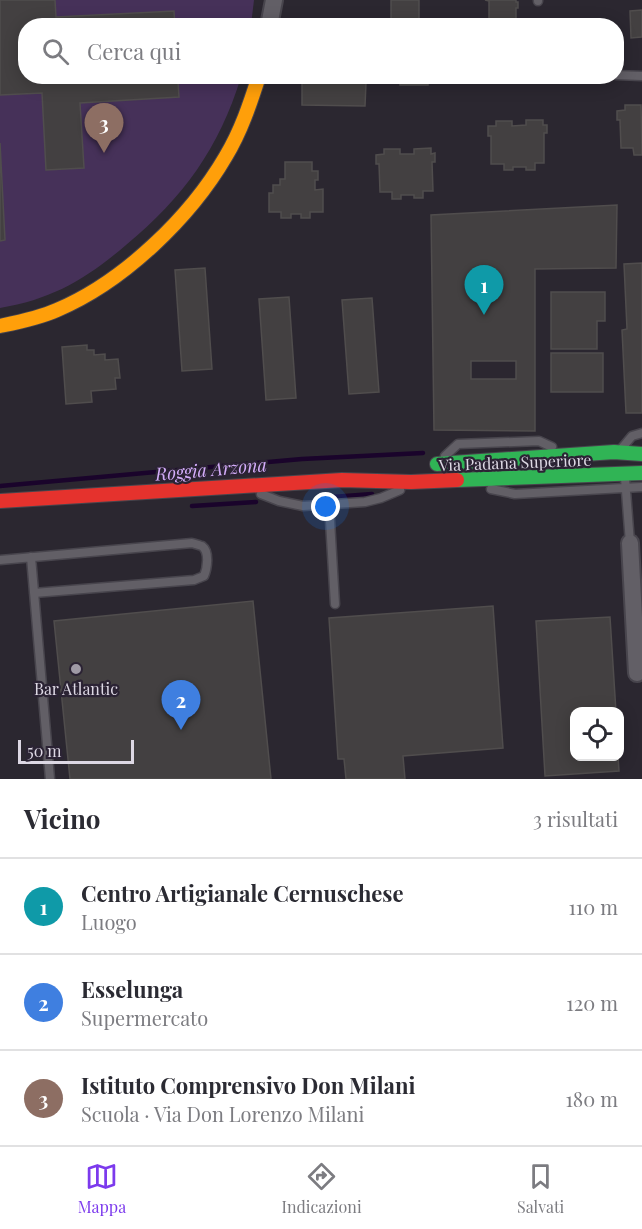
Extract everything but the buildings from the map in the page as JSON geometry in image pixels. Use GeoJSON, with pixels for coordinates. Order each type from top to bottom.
{"type":"FeatureCollection","features":[{"type":"Feature","properties":{"kind":"main road"},"geometry":{"type":"LineString","coordinates":[[0,326],[42,317],[86,297],[116,277],[165,235],[194,203],[223,163],[245,118],[256,84]]}},
{"type":"Feature","properties":{"kind":"main road","name":"Via Padana Superiore"},"geometry":{"type":"LineString","coordinates":[[0,501],[342,480],[414,472],[437,464],[452,462],[572,454],[620,452],[642,454]]}},
{"type":"Feature","properties":{"kind":"main road","name":"Via Padana Superiore"},"geometry":{"type":"LineString","coordinates":[[414,472],[475,480],[625,481]]}},
{"type":"Feature","properties":{"kind":"main road"},"geometry":{"type":"LineString","coordinates":[[625,481],[642,473]]}},
{"type":"Feature","properties":{"kind":"street"},"geometry":{"type":"LineString","coordinates":[[271,18],[274,0]]}},
{"type":"Feature","properties":{"kind":"street"},"geometry":{"type":"LineString","coordinates":[[630,543],[638,673]]}},
{"type":"Feature","properties":{"kind":"lane"},"geometry":{"type":"LineString","coordinates":[[624,75],[642,76]]}},
{"type":"Feature","properties":{"kind":"lane"},"geometry":{"type":"LineString","coordinates":[[620,452],[632,436],[642,433]]}},
{"type":"Feature","properties":{"kind":"lane"},"geometry":{"type":"LineString","coordinates":[[437,464],[458,444],[539,441],[572,454]]}},
{"type":"Feature","properties":{"kind":"lane","name":"Via Padana Superiore"},"geometry":{"type":"LineString","coordinates":[[452,462],[494,468],[591,463]]}},
{"type":"Feature","properties":{"kind":"lane","name":"Via Padana Superiore"},"geometry":{"type":"LineString","coordinates":[[611,465],[619,469],[625,481]]}},
{"type":"Feature","properties":{"kind":"lane"},"geometry":{"type":"LineString","coordinates":[[244,486],[273,499],[303,506],[365,502],[396,493],[414,472]]}},
{"type":"Feature","properties":{"kind":"lane"},"geometry":{"type":"LineString","coordinates":[[630,543],[625,481],[642,487]]}},
{"type":"Feature","properties":{"kind":"lane"},"geometry":{"type":"LineString","coordinates":[[329,504],[335,604]]}},
{"type":"Feature","properties":{"kind":"lane"},"geometry":{"type":"LineString","coordinates":[[0,560],[192,543],[202,546],[206,552],[207,570],[204,576],[194,580],[34,593]]}},
{"type":"Feature","properties":{"kind":"lane"},"geometry":{"type":"LineString","coordinates":[[31,557],[50,779]]}},
{"type":"Feature","properties":{"kind":"shaded area"},"geometry":{"type":"Polygon","coordinates":[[[0,0],[254,0],[252,18],[18,18],[18,84],[239,84],[222,126],[197,170],[147,227],[83,278],[53,293],[0,308],[0,0]]]}},
{"type":"Feature","properties":{"kind":"waterway","name":"Roggia Arzona"},"geometry":{"type":"LineString","coordinates":[[0,486],[302,459],[423,453]]}},
{"type":"Feature","properties":{"kind":"waterway"},"geometry":{"type":"LineString","coordinates":[[319,498],[372,494]]}},
{"type":"Feature","properties":{"kind":"waterway"},"geometry":{"type":"LineString","coordinates":[[192,506],[256,502]]}},
{"type":"Feature","properties":{"kind":"traffic: fast"},"geometry":{"type":"LineString","coordinates":[[437,464],[614,452],[642,454]]}},
{"type":"Feature","properties":{"kind":"traffic: fast"},"geometry":{"type":"LineString","coordinates":[[457,480],[642,473]]}},
{"type":"Feature","properties":{"kind":"traffic: slow"},"geometry":{"type":"LineString","coordinates":[[0,326],[29,320],[82,298],[106,283],[153,246],[194,202],[226,156],[241,127],[256,84]]}},
{"type":"Feature","properties":{"kind":"traffic: jam"},"geometry":{"type":"LineString","coordinates":[[0,501],[342,480],[411,482],[457,480]]}},
{"type":"Feature","properties":{"kind":"place","name":"Istituto Comprensivo Don Milani"},"geometry":{"type":"Point","coordinates":[104,153]}},
{"type":"Feature","properties":{"kind":"place","name":"Centro Artigianale Cernuschese"},"geometry":{"type":"Point","coordinates":[484,315]}},
{"type":"Feature","properties":{"kind":"place","name":"Bar Atlantic"},"geometry":{"type":"Point","coordinates":[76,669]}},
{"type":"Feature","properties":{"kind":"place","name":"Esselunga"},"geometry":{"type":"Point","coordinates":[181,730]}}]}
